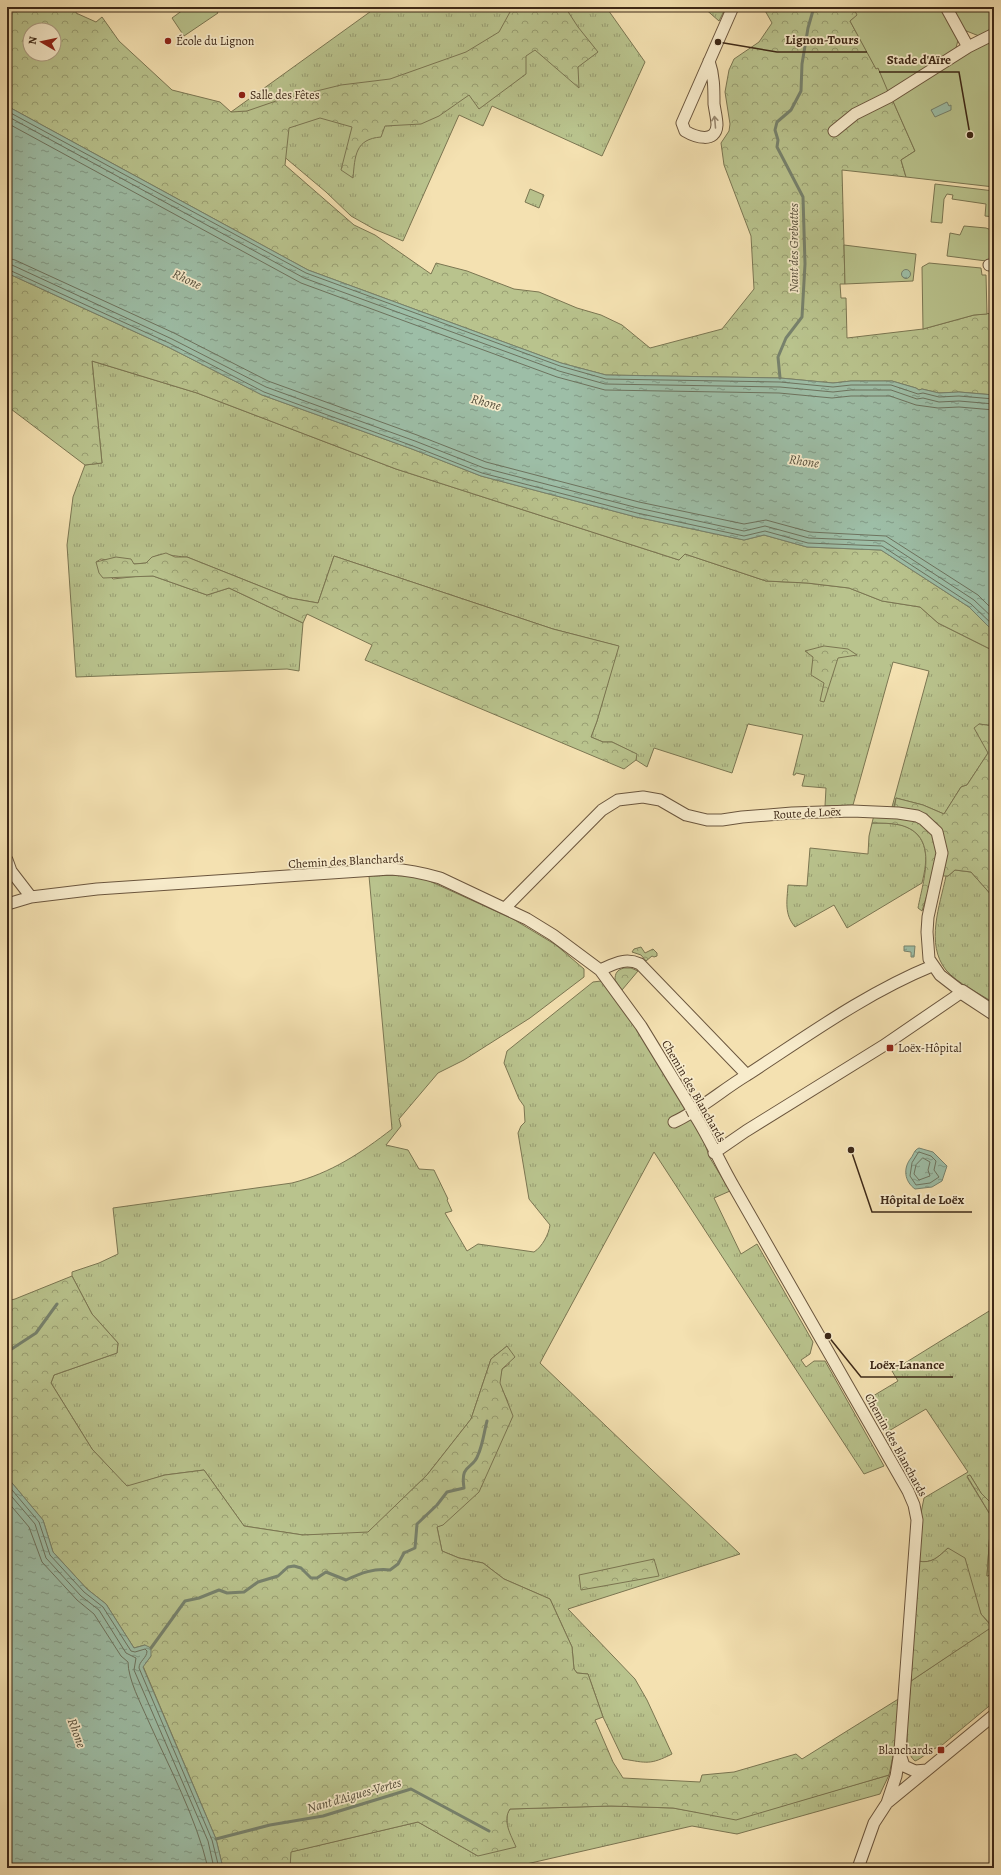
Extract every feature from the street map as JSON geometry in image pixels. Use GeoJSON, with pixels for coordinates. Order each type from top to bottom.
{"type":"FeatureCollection","features":[{"type":"Feature","properties":{"kind":"street"},"geometry":{"type":"LineString","coordinates":[[709,61],[713,73],[715,116],[717,124],[716,130],[712,135],[706,138],[695,137],[685,131],[682,123],[709,61],[733,7]]}},
{"type":"Feature","properties":{"kind":"street"},"geometry":{"type":"LineString","coordinates":[[946,7],[968,47]]}},
{"type":"Feature","properties":{"kind":"street"},"geometry":{"type":"LineString","coordinates":[[834,131],[855,114],[889,97],[968,47],[994,34]]}},
{"type":"Feature","properties":{"kind":"street","name":"Route de Loëx"},"geometry":{"type":"LineString","coordinates":[[505,908],[602,810],[618,800],[635,797],[660,800],[692,818],[714,820],[818,812],[898,813],[916,816],[928,823],[938,832],[942,845],[941,859],[928,917],[928,953],[932,966]]}},
{"type":"Feature","properties":{"kind":"street"},"geometry":{"type":"LineString","coordinates":[[7,860],[11,871],[32,897]]}},
{"type":"Feature","properties":{"kind":"street","name":"Chemin des Blanchards"},"geometry":{"type":"LineString","coordinates":[[11,903],[32,897],[97,889],[396,869],[425,873],[440,878],[505,908],[553,935],[600,970],[642,1026],[706,1132],[714,1153],[908,1492],[914,1505],[917,1520],[900,1751],[896,1776],[887,1803]]}},
{"type":"Feature","properties":{"kind":"street"},"geometry":{"type":"LineString","coordinates":[[600,970],[623,960],[640,964],[747,1075]]}},
{"type":"Feature","properties":{"kind":"street"},"geometry":{"type":"LineString","coordinates":[[674,1122],[685,1117],[726,1087],[866,999],[898,980],[932,966],[944,978],[962,992],[994,1013]]}},
{"type":"Feature","properties":{"kind":"street"},"geometry":{"type":"LineString","coordinates":[[714,1153],[755,1125],[883,1046],[962,992]]}},
{"type":"Feature","properties":{"kind":"street"},"geometry":{"type":"LineString","coordinates":[[858,1868],[871,1828],[887,1803],[994,1715]]}},
{"type":"Feature","properties":{"kind":"street"},"geometry":{"type":"LineString","coordinates":[[900,1751],[901,1760],[904,1766],[915,1771],[927,1770]]}},
{"type":"Feature","properties":{"kind":"green space"},"geometry":{"type":"Polygon","coordinates":[[[7,7],[77,7],[76,13],[96,22],[102,17],[119,41],[172,90],[220,102],[231,112],[247,111],[276,101],[341,85],[390,79],[466,52],[499,32],[510,12],[516,7],[565,7],[578,27],[598,52],[578,67],[579,88],[535,50],[526,56],[526,74],[479,109],[469,95],[439,116],[421,124],[385,126],[381,137],[372,138],[361,145],[356,156],[353,178],[341,170],[352,127],[320,118],[289,128],[285,165],[354,225],[375,235],[431,274],[436,263],[467,271],[514,289],[539,292],[577,308],[601,315],[622,325],[650,348],[722,329],[754,289],[751,236],[724,165],[721,143],[729,131],[730,124],[725,92],[729,70],[734,59],[759,42],[772,23],[763,7],[853,7],[858,15],[850,21],[876,68],[878,67],[915,151],[901,160],[906,177],[842,170],[845,284],[840,284],[841,298],[846,298],[847,338],[923,329],[974,315],[994,313],[994,395],[959,392],[939,393],[922,389],[919,390],[892,381],[851,381],[833,383],[780,378],[606,375],[561,363],[308,270],[7,106],[7,7]]]}},
{"type":"Feature","properties":{"kind":"green space"},"geometry":{"type":"Polygon","coordinates":[[[187,7],[214,7],[218,13],[184,36],[172,18],[187,7]]]}},
{"type":"Feature","properties":{"kind":"green space"},"geometry":{"type":"Polygon","coordinates":[[[373,7],[606,7],[645,62],[602,156],[492,106],[483,126],[459,115],[403,241],[374,229],[351,216],[326,192],[231,112],[374,9],[373,7]]]}},
{"type":"Feature","properties":{"kind":"green space"},"geometry":{"type":"Polygon","coordinates":[[[703,7],[726,7],[719,21],[703,7]]]}},
{"type":"Feature","properties":{"kind":"green space"},"geometry":{"type":"Polygon","coordinates":[[[853,7],[940,7],[958,40],[955,52],[889,94],[878,68],[876,69],[850,21],[857,15],[853,7]]]}},
{"type":"Feature","properties":{"kind":"green space"},"geometry":{"type":"Polygon","coordinates":[[[951,7],[994,7],[994,29],[979,36],[964,30],[951,7]]]}},
{"type":"Feature","properties":{"kind":"green space"},"geometry":{"type":"Polygon","coordinates":[[[994,39],[994,187],[906,177],[901,160],[915,151],[892,99],[971,50],[994,39]]]}},
{"type":"Feature","properties":{"kind":"green space"},"geometry":{"type":"Polygon","coordinates":[[[935,184],[994,191],[994,217],[985,216],[986,204],[952,199],[953,195],[947,194],[944,199],[942,223],[931,222],[935,184]]]}},
{"type":"Feature","properties":{"kind":"green space"},"geometry":{"type":"Polygon","coordinates":[[[530,189],[544,195],[539,208],[525,202],[530,189]]]}},
{"type":"Feature","properties":{"kind":"green space"},"geometry":{"type":"Polygon","coordinates":[[[964,226],[986,228],[994,231],[994,262],[947,256],[950,233],[960,235],[964,226]]]}},
{"type":"Feature","properties":{"kind":"green space"},"geometry":{"type":"Polygon","coordinates":[[[844,245],[916,254],[913,281],[845,284],[844,245]]]}},
{"type":"Feature","properties":{"kind":"green space"},"geometry":{"type":"Polygon","coordinates":[[[929,263],[981,268],[982,275],[986,275],[987,314],[974,315],[923,329],[922,267],[929,263]]]}},
{"type":"Feature","properties":{"kind":"green space"},"geometry":{"type":"Polygon","coordinates":[[[7,273],[168,347],[262,395],[412,449],[481,476],[636,517],[744,540],[764,535],[807,547],[881,550],[969,607],[994,632],[994,651],[938,623],[920,607],[882,601],[849,588],[807,583],[766,581],[685,554],[679,560],[396,469],[197,393],[92,361],[102,463],[85,465],[7,406],[7,273]]]}},
{"type":"Feature","properties":{"kind":"green space"},"geometry":{"type":"Polygon","coordinates":[[[92,361],[197,393],[396,469],[679,560],[685,554],[766,581],[807,583],[849,588],[882,601],[920,607],[938,623],[994,651],[994,726],[979,724],[988,753],[967,785],[961,787],[944,814],[923,805],[896,798],[894,807],[892,807],[929,671],[893,662],[853,805],[825,806],[826,788],[802,786],[805,775],[796,773],[793,775],[803,735],[748,724],[732,773],[654,748],[647,767],[636,760],[636,754],[612,742],[603,742],[591,737],[597,721],[618,646],[553,629],[334,556],[318,603],[290,598],[187,557],[161,555],[156,556],[147,563],[134,564],[101,559],[96,562],[113,579],[153,576],[207,595],[229,588],[303,623],[299,671],[287,669],[76,677],[67,545],[73,497],[85,465],[102,463],[92,361]]]}},
{"type":"Feature","properties":{"kind":"green space"},"geometry":{"type":"Polygon","coordinates":[[[166,553],[175,557],[187,557],[290,598],[318,603],[334,556],[553,629],[619,646],[591,737],[603,742],[612,742],[637,754],[636,760],[624,769],[365,660],[372,645],[307,614],[303,623],[229,588],[207,595],[153,576],[103,578],[99,573],[96,562],[116,557],[131,559],[134,564],[146,563],[152,557],[166,553]]]}},
{"type":"Feature","properties":{"kind":"green space"},"geometry":{"type":"Polygon","coordinates":[[[824,646],[848,649],[857,655],[838,658],[824,702],[820,701],[824,683],[811,675],[813,657],[805,651],[824,646]]]}},
{"type":"Feature","properties":{"kind":"green space"},"geometry":{"type":"Polygon","coordinates":[[[979,724],[994,726],[994,898],[971,872],[955,870],[948,876],[933,876],[922,911],[918,908],[926,860],[925,848],[920,838],[912,830],[900,825],[890,823],[872,823],[874,815],[893,816],[896,798],[923,805],[944,814],[961,787],[967,785],[988,753],[974,728],[979,724]]]}},
{"type":"Feature","properties":{"kind":"green space"},"geometry":{"type":"Polygon","coordinates":[[[872,823],[891,823],[901,825],[917,834],[925,848],[926,856],[922,883],[847,928],[834,905],[795,927],[789,917],[788,912],[788,885],[807,886],[810,848],[868,854],[869,836],[872,823]]]}},
{"type":"Feature","properties":{"kind":"green space"},"geometry":{"type":"Polygon","coordinates":[[[955,870],[971,872],[994,898],[994,1003],[951,975],[940,960],[936,948],[936,924],[946,876],[955,870]]]}},
{"type":"Feature","properties":{"kind":"green space"},"geometry":{"type":"Polygon","coordinates":[[[402,875],[425,879],[513,919],[556,945],[584,969],[584,977],[530,1018],[464,1060],[438,1073],[399,1119],[401,1126],[386,1145],[408,1150],[419,1169],[434,1170],[452,1211],[445,1213],[467,1251],[478,1244],[534,1252],[540,1247],[547,1236],[550,1225],[529,1199],[518,1133],[521,1126],[525,1122],[524,1106],[519,1099],[504,1063],[507,1051],[593,982],[601,981],[616,999],[644,1039],[704,1142],[710,1158],[730,1191],[714,1198],[741,1254],[757,1244],[813,1342],[810,1354],[801,1360],[806,1367],[814,1361],[825,1361],[884,1466],[864,1474],[654,1152],[540,1363],[740,1554],[568,1609],[635,1679],[647,1700],[672,1754],[658,1760],[643,1762],[623,1759],[603,1717],[588,1674],[577,1673],[574,1669],[572,1647],[550,1599],[504,1579],[483,1563],[459,1558],[442,1551],[437,1527],[508,1402],[499,1383],[502,1369],[509,1364],[507,1346],[491,1359],[471,1419],[427,1475],[368,1533],[303,1535],[244,1526],[204,1470],[165,1475],[127,1487],[92,1449],[51,1383],[54,1375],[117,1353],[118,1343],[92,1314],[72,1276],[72,1272],[99,1263],[118,1254],[113,1208],[292,1183],[333,1168],[357,1154],[392,1129],[369,876],[402,875]]]}},
{"type":"Feature","properties":{"kind":"green space"},"geometry":{"type":"Polygon","coordinates":[[[641,947],[645,953],[653,949],[657,953],[657,956],[652,956],[646,961],[641,955],[632,952],[634,949],[641,947]]]}},
{"type":"Feature","properties":{"kind":"green space"},"geometry":{"type":"Polygon","coordinates":[[[624,968],[631,968],[638,971],[622,990],[615,978],[618,971],[624,968]]]}},
{"type":"Feature","properties":{"kind":"green space"},"geometry":{"type":"Polygon","coordinates":[[[72,1276],[92,1314],[118,1343],[117,1353],[54,1375],[51,1383],[92,1449],[127,1486],[165,1475],[204,1470],[244,1526],[303,1535],[368,1532],[427,1475],[471,1419],[491,1359],[507,1346],[515,1357],[502,1369],[500,1383],[513,1416],[479,1492],[443,1525],[437,1527],[442,1551],[459,1558],[483,1563],[504,1579],[550,1599],[572,1647],[574,1669],[577,1673],[588,1674],[603,1717],[595,1720],[613,1762],[623,1778],[700,1782],[702,1775],[734,1772],[796,1754],[802,1759],[900,1698],[896,1742],[889,1775],[736,1820],[673,1808],[611,1806],[510,1809],[507,1823],[516,1847],[478,1856],[418,1822],[291,1852],[290,1868],[223,1868],[216,1839],[143,1666],[151,1656],[145,1645],[134,1648],[106,1604],[87,1589],[53,1552],[43,1520],[7,1477],[7,1301],[72,1276]]]}},
{"type":"Feature","properties":{"kind":"green space"},"geometry":{"type":"Polygon","coordinates":[[[994,1308],[994,1506],[981,1493],[970,1475],[967,1477],[991,1516],[987,1576],[994,1574],[994,1702],[941,1746],[933,1749],[915,1761],[910,1755],[907,1736],[911,1681],[992,1626],[981,1614],[976,1599],[948,1548],[931,1561],[918,1561],[921,1513],[924,1498],[968,1472],[926,1409],[887,1432],[868,1399],[898,1381],[892,1371],[994,1308]]]}},
{"type":"Feature","properties":{"kind":"green space"},"geometry":{"type":"Polygon","coordinates":[[[970,1475],[981,1493],[994,1506],[994,1574],[987,1576],[991,1516],[967,1476],[970,1475]]]}},
{"type":"Feature","properties":{"kind":"green space"},"geometry":{"type":"Polygon","coordinates":[[[948,1548],[965,1558],[981,1614],[992,1627],[911,1681],[918,1561],[931,1561],[948,1548]]]}},
{"type":"Feature","properties":{"kind":"green space"},"geometry":{"type":"Polygon","coordinates":[[[654,1559],[659,1576],[581,1590],[579,1575],[654,1559]]]}},
{"type":"Feature","properties":{"kind":"green space"},"geometry":{"type":"Polygon","coordinates":[[[889,1775],[880,1794],[737,1834],[692,1826],[509,1868],[290,1868],[290,1852],[418,1822],[478,1856],[507,1827],[507,1814],[510,1809],[611,1806],[673,1808],[736,1819],[889,1775]]]}},
{"type":"Feature","properties":{"kind":"water"},"geometry":{"type":"Polygon","coordinates":[[[947,102],[949,106],[951,105],[951,110],[935,117],[931,110],[947,102]]]}},
{"type":"Feature","properties":{"kind":"water","name":"Rhone"},"geometry":{"type":"Polygon","coordinates":[[[7,106],[308,270],[561,363],[606,375],[780,378],[833,383],[851,381],[892,381],[919,390],[922,389],[939,393],[959,392],[994,395],[994,632],[969,607],[881,550],[807,547],[764,535],[744,540],[636,517],[481,476],[412,449],[262,395],[168,347],[7,273],[7,106]]]}},
{"type":"Feature","properties":{"kind":"water"},"geometry":{"type":"Polygon","coordinates":[[[904,270],[908,270],[910,274],[908,278],[904,278],[902,276],[902,272],[904,270]]]}},
{"type":"Feature","properties":{"kind":"water"},"geometry":{"type":"Polygon","coordinates":[[[904,946],[915,946],[914,957],[911,957],[911,952],[904,951],[904,946]]]}},
{"type":"Feature","properties":{"kind":"water"},"geometry":{"type":"Polygon","coordinates":[[[919,1148],[933,1152],[947,1166],[942,1181],[932,1187],[915,1189],[911,1186],[907,1178],[906,1170],[908,1162],[915,1151],[919,1148]]]}},
{"type":"Feature","properties":{"kind":"water","name":"Rhone"},"geometry":{"type":"Polygon","coordinates":[[[7,1477],[43,1520],[53,1552],[87,1589],[106,1604],[134,1648],[145,1645],[151,1648],[151,1656],[143,1667],[216,1839],[223,1868],[7,1868],[7,1477]]]}},
{"type":"Feature","properties":{"kind":"waterway","name":"Nant des Grebattes"},"geometry":{"type":"LineString","coordinates":[[780,378],[778,357],[786,338],[802,317],[805,264],[803,197],[777,147],[778,140],[775,130],[777,122],[791,110],[801,91],[802,64],[808,28],[814,7]]}},
{"type":"Feature","properties":{"kind":"waterway"},"geometry":{"type":"LineString","coordinates":[[7,1352],[36,1333],[57,1304]]}},
{"type":"Feature","properties":{"kind":"waterway"},"geometry":{"type":"LineString","coordinates":[[151,1648],[185,1601],[199,1598],[219,1590],[227,1593],[244,1592],[258,1582],[278,1576],[288,1567],[294,1566],[301,1568],[311,1578],[317,1578],[326,1572],[346,1580],[368,1572],[390,1570],[398,1564],[404,1553],[415,1548],[417,1524],[437,1505],[447,1492],[464,1488],[463,1480],[465,1471],[476,1460],[487,1421]]}},
{"type":"Feature","properties":{"kind":"waterway","name":"Nant d'Aigues-Vertes"},"geometry":{"type":"LineString","coordinates":[[216,1839],[270,1825],[323,1816],[411,1789],[489,1831]]}},
{"type":"Feature","properties":{"kind":"place","name":"École du Lignon"},"geometry":{"type":"Point","coordinates":[168,41]}},
{"type":"Feature","properties":{"kind":"place","name":"Lignon-Tours"},"geometry":{"type":"Point","coordinates":[718,42]}},
{"type":"Feature","properties":{"kind":"place","name":"Salle des Fêtes"},"geometry":{"type":"Point","coordinates":[242,95]}},
{"type":"Feature","properties":{"kind":"place","name":"Stade d'Aïre"},"geometry":{"type":"Point","coordinates":[970,135]}},
{"type":"Feature","properties":{"kind":"place","name":"Loëx-Hôpital"},"geometry":{"type":"Point","coordinates":[890,1048]}},
{"type":"Feature","properties":{"kind":"place","name":"Hôpital de Loëx"},"geometry":{"type":"Point","coordinates":[851,1150]}},
{"type":"Feature","properties":{"kind":"place","name":"Loëx-Lanance"},"geometry":{"type":"Point","coordinates":[828,1336]}},
{"type":"Feature","properties":{"kind":"place","name":"Blanchards"},"geometry":{"type":"Point","coordinates":[941,1750]}}]}
